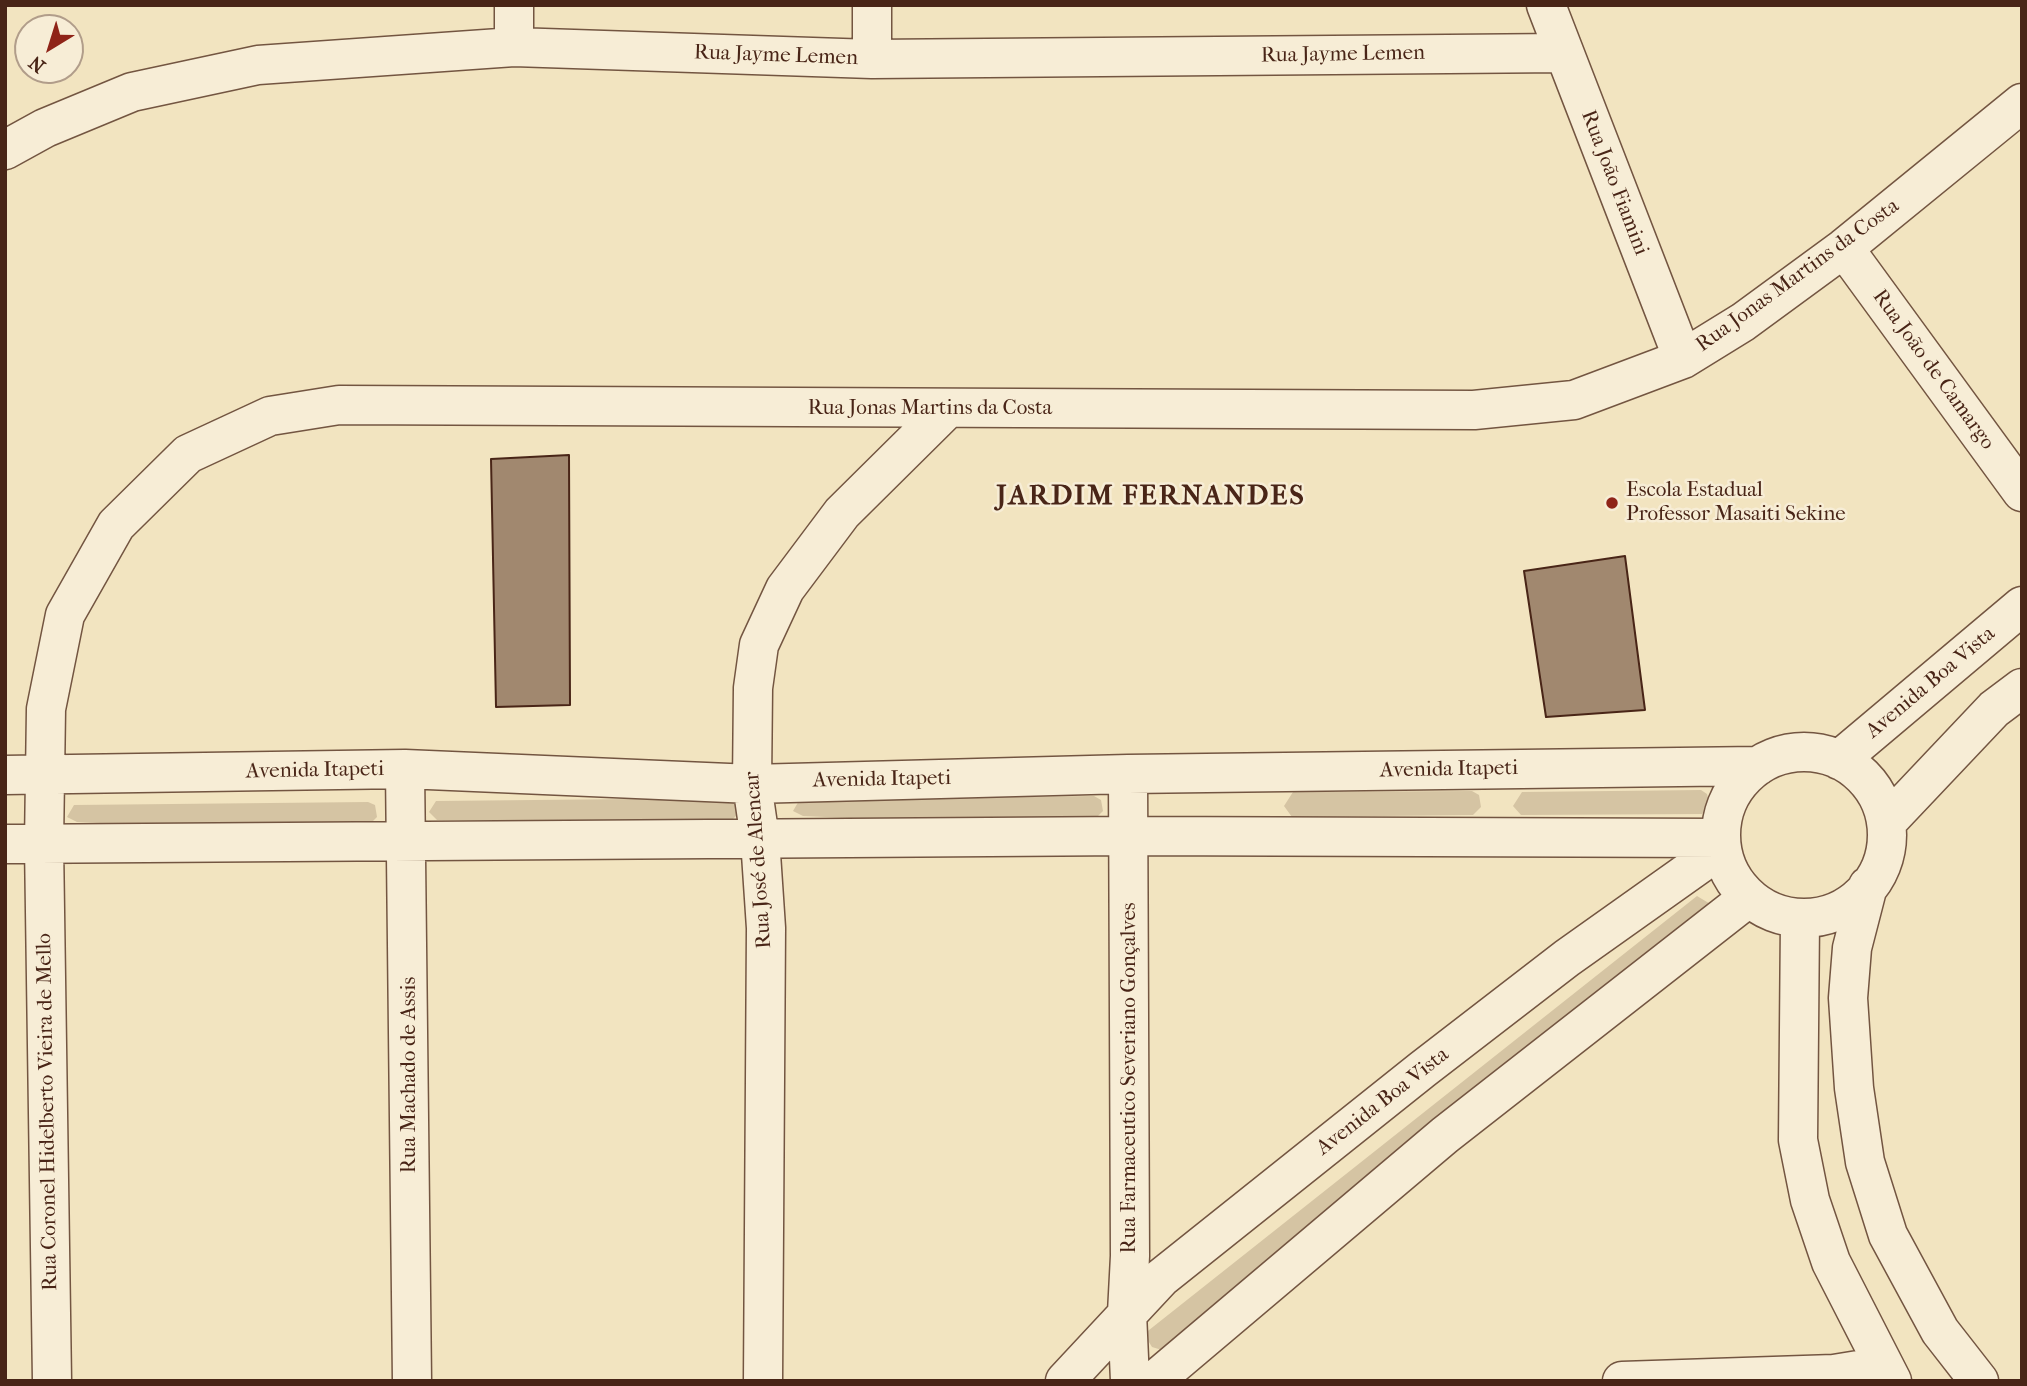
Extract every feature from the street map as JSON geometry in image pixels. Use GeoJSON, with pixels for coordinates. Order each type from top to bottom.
{"type":"FeatureCollection","features":[{"type":"Feature","properties":{"kind":"street"},"geometry":{"type":"LineString","coordinates":[[514,5],[514,47]]}},
{"type":"Feature","properties":{"kind":"street"},"geometry":{"type":"LineString","coordinates":[[872,5],[872,59]]}},
{"type":"Feature","properties":{"kind":"street","name":"Rua João Fiamini"},"geometry":{"type":"LineString","coordinates":[[1546,5],[1683,359]]}},
{"type":"Feature","properties":{"kind":"street","name":"Rua Jayme Lemen"},"geometry":{"type":"LineString","coordinates":[[5,150],[45,128],[132,92],[258,65],[514,47],[872,59],[1563,53]]}},
{"type":"Feature","properties":{"kind":"street","name":"Rua Jonas Martins da Costa"},"geometry":{"type":"LineString","coordinates":[[44,844],[46,709],[65,615],[116,525],[188,454],[270,416],[339,405],[1474,410],[1574,400],[1683,359],[1743,322],[1844,247],[2022,103]]}},
{"type":"Feature","properties":{"kind":"street","name":"Rua João de Camargo"},"geometry":{"type":"LineString","coordinates":[[1844,247],[2022,492]]}},
{"type":"Feature","properties":{"kind":"street","name":"Rua José de Alencar"},"geometry":{"type":"LineString","coordinates":[[764,1381],[766,928],[760,839],[752,784],[753,688],[759,645],[785,589],[842,513],[947,409]]}},
{"type":"Feature","properties":{"kind":"street","name":"Avenida Boa Vista"},"geometry":{"type":"LineString","coordinates":[[1839,760],[2022,606]]}},
{"type":"Feature","properties":{"kind":"street"},"geometry":{"type":"LineString","coordinates":[[1888,821],[1994,709],[2022,688]]}},
{"type":"Feature","properties":{"kind":"street"},"geometry":{"type":"LineString","coordinates":[[1812,753],[1839,760],[1858,772],[1873,789],[1888,821],[1885,856],[1868,886],[1862,895],[1844,908],[1824,916],[1800,920],[1782,915],[1748,898],[1730,872],[1722,843],[1725,810],[1738,785],[1758,766],[1783,755],[1812,753]]}},
{"type":"Feature","properties":{"kind":"street","name":"Avenida Itapeti"},"geometry":{"type":"LineString","coordinates":[[5,775],[405,769],[752,784],[1128,774],[1758,766]]}},
{"type":"Feature","properties":{"kind":"street","name":"Rua Machado de Assis"},"geometry":{"type":"LineString","coordinates":[[405,769],[408,841],[412,1381]]}},
{"type":"Feature","properties":{"kind":"street","name":"Rua Farmaceutico Severiano Gonçalves"},"geometry":{"type":"LineString","coordinates":[[1128,774],[1130,1256],[1127,1313],[1130,1381]]}},
{"type":"Feature","properties":{"kind":"street"},"geometry":{"type":"LineString","coordinates":[[5,844],[1130,836],[1722,843]]}},
{"type":"Feature","properties":{"kind":"street","name":"Avenida Boa Vista"},"geometry":{"type":"LineString","coordinates":[[1065,1381],[1161,1278],[1423,1069],[1722,843]]}},
{"type":"Feature","properties":{"kind":"street","name":"Rua Coronel Hidelberto Vieira de Mello"},"geometry":{"type":"LineString","coordinates":[[44,844],[52,1381]]}},
{"type":"Feature","properties":{"kind":"street"},"geometry":{"type":"LineString","coordinates":[[1868,886],[1852,948],[1848,998],[1854,1088],[1865,1161],[1888,1235],[1940,1331],[1979,1381]]}},
{"type":"Feature","properties":{"kind":"street"},"geometry":{"type":"LineString","coordinates":[[1154,1381],[1445,1135],[1748,898]]}},
{"type":"Feature","properties":{"kind":"street"},"geometry":{"type":"LineString","coordinates":[[1622,1381],[1835,1377],[1887,1373],[1831,1262],[1810,1200],[1798,1140],[1800,920]]}},
{"type":"Feature","properties":{"kind":"shaded area"},"geometry":{"type":"Polygon","coordinates":[[[1701,790],[1707,794],[1710,806],[1702,814],[1521,815],[1513,806],[1522,792],[1701,790]]]}},
{"type":"Feature","properties":{"kind":"shaded area"},"geometry":{"type":"Polygon","coordinates":[[[1472,791],[1479,795],[1481,807],[1473,815],[1292,817],[1284,806],[1293,792],[1472,791]]]}},
{"type":"Feature","properties":{"kind":"shaded area"},"geometry":{"type":"Polygon","coordinates":[[[1094,796],[1101,800],[1103,811],[1095,819],[915,821],[803,816],[793,811],[800,799],[1094,796]]]}},
{"type":"Feature","properties":{"kind":"shaded area"},"geometry":{"type":"Polygon","coordinates":[[[730,798],[737,801],[739,813],[731,821],[437,820],[429,812],[436,801],[730,798]]]}},
{"type":"Feature","properties":{"kind":"shaded area"},"geometry":{"type":"Polygon","coordinates":[[[368,802],[375,805],[377,817],[369,825],[189,827],[77,822],[67,817],[74,805],[368,802]]]}},
{"type":"Feature","properties":{"kind":"shaded area"},"geometry":{"type":"Polygon","coordinates":[[[1697,896],[1717,908],[1165,1351],[1152,1347],[1144,1334],[1697,896]]]}},
{"type":"Feature","properties":{"kind":"building"},"geometry":{"type":"Polygon","coordinates":[[[569,455],[570,705],[496,707],[491,459],[569,455]]]}},
{"type":"Feature","properties":{"kind":"building"},"geometry":{"type":"Polygon","coordinates":[[[1625,556],[1645,710],[1546,717],[1524,571],[1625,556]]]}},
{"type":"Feature","properties":{"kind":"place","name":"Escola Estadual Professor Masaiti Sekine"},"geometry":{"type":"Point","coordinates":[1612,503]}},
{"type":"Feature","properties":{"kind":"district","name":"JARDIM FERNANDES"},"geometry":{"type":"Point","coordinates":[1151,497]}}]}
